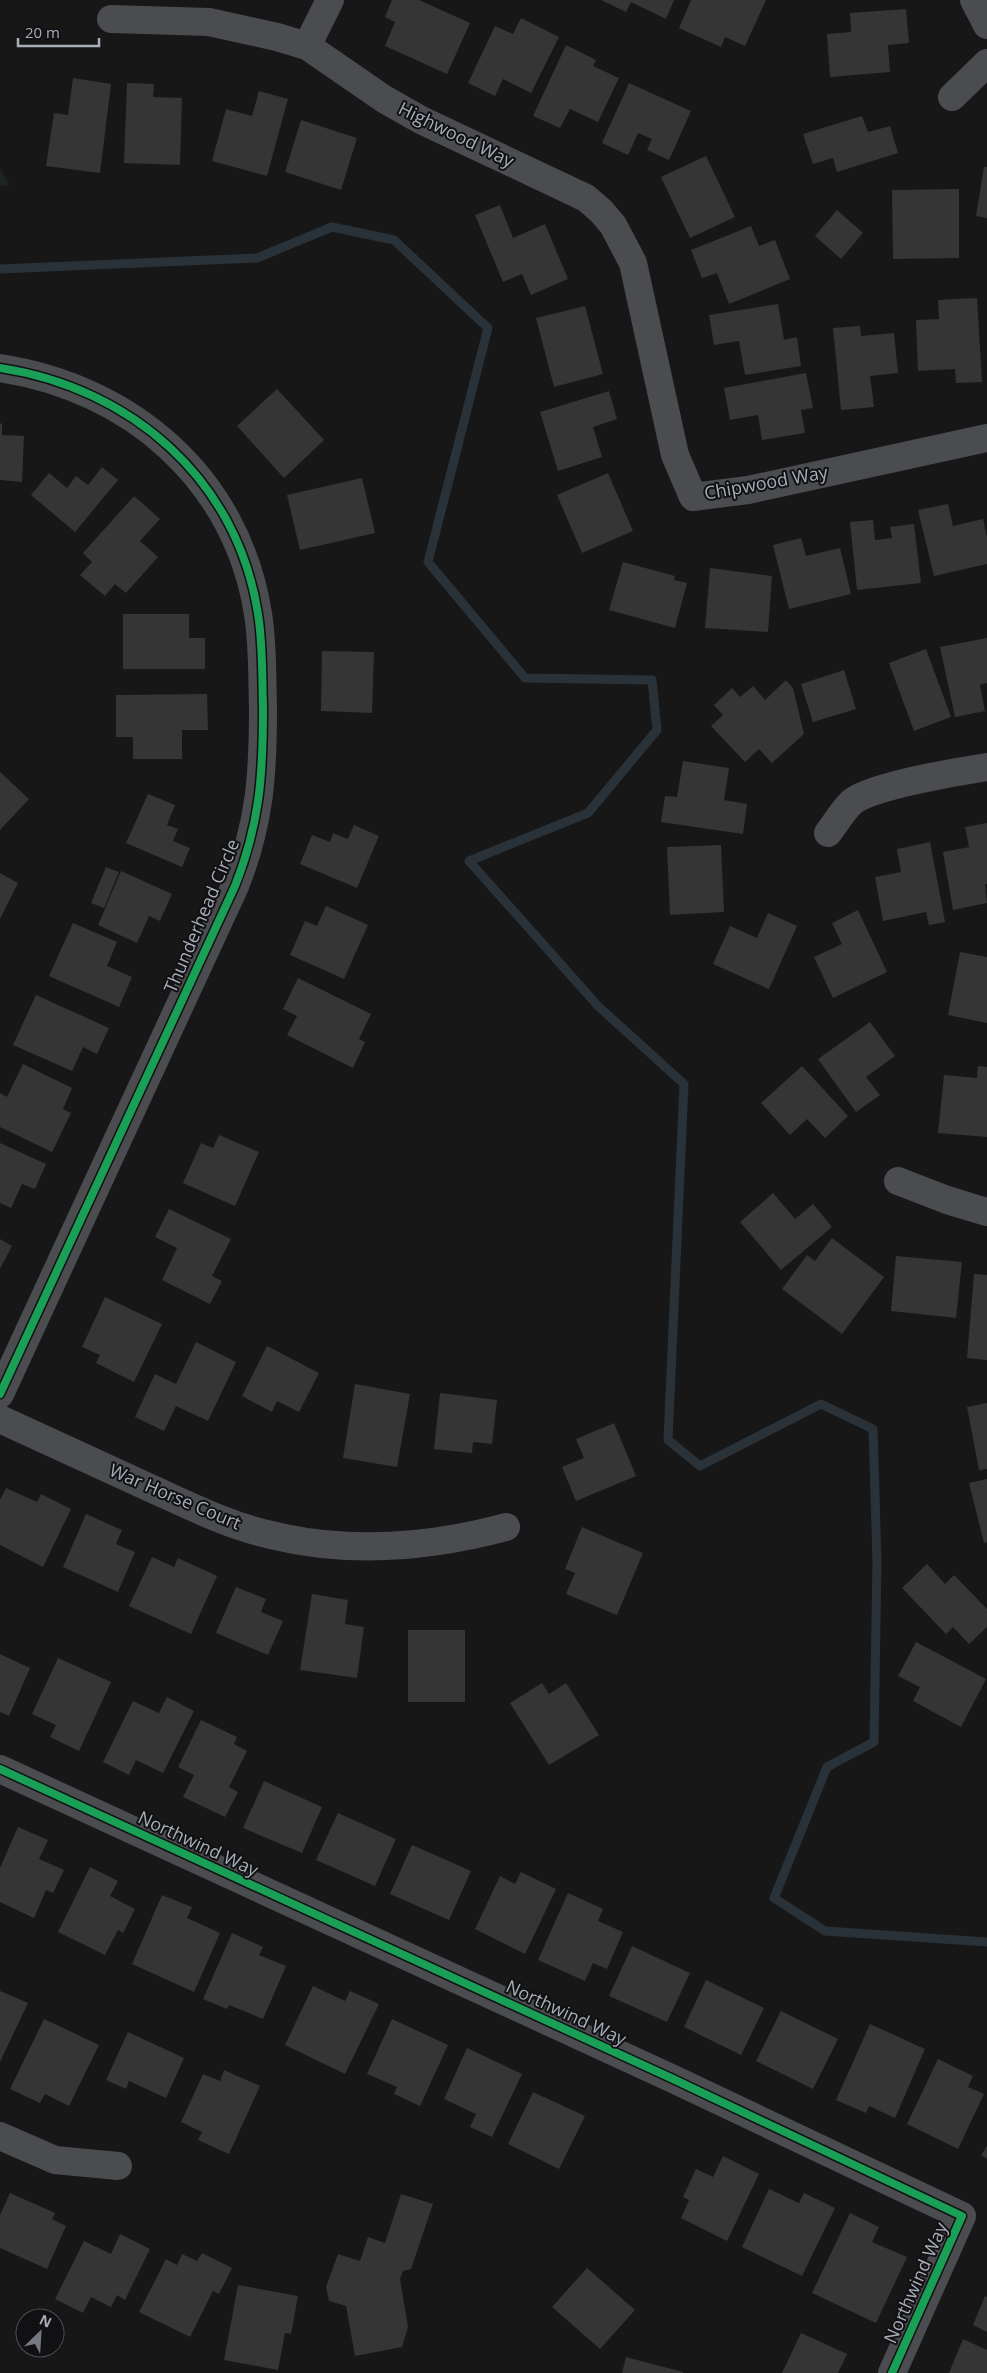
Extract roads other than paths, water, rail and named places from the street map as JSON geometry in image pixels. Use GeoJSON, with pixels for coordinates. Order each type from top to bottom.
{"type":"FeatureCollection","features":[{"type":"Feature","properties":{"kind":"street"},"geometry":{"type":"LineString","coordinates":[[111,19],[209,22],[277,36],[307,46],[330,0]]}},
{"type":"Feature","properties":{"kind":"street"},"geometry":{"type":"LineString","coordinates":[[974,0],[987,26]]}},
{"type":"Feature","properties":{"kind":"street","name":"Highwood Way"},"geometry":{"type":"LineString","coordinates":[[307,46],[384,99],[421,120],[586,198],[613,226],[633,263]]}},
{"type":"Feature","properties":{"kind":"street"},"geometry":{"type":"LineString","coordinates":[[952,97],[987,62]]}},
{"type":"Feature","properties":{"kind":"street","name":"Chipwood Way"},"geometry":{"type":"LineString","coordinates":[[633,263],[676,454],[693,496],[748,490],[987,438]]}},
{"type":"Feature","properties":{"kind":"street","name":"Thunderhead Circle"},"geometry":{"type":"LineString","coordinates":[[0,368],[25,372],[75,386],[125,412],[168,445],[202,483],[222,513],[239,545],[250,578],[260,632],[263,736],[260,794],[255,828],[245,860],[0,1394]]}},
{"type":"Feature","properties":{"kind":"street"},"geometry":{"type":"LineString","coordinates":[[828,833],[852,802],[866,794],[903,784],[987,767]]}},
{"type":"Feature","properties":{"kind":"street"},"geometry":{"type":"LineString","coordinates":[[898,1180],[947,1200],[987,1212]]}},
{"type":"Feature","properties":{"kind":"street","name":"War Horse Court"},"geometry":{"type":"LineString","coordinates":[[0,1419],[220,1520],[270,1535],[322,1545],[381,1548],[433,1543],[506,1527]]}},
{"type":"Feature","properties":{"kind":"street","name":"Northwind Way"},"geometry":{"type":"LineString","coordinates":[[0,1769],[671,2078],[962,2216],[892,2373]]}},
{"type":"Feature","properties":{"kind":"street"},"geometry":{"type":"LineString","coordinates":[[0,2136],[55,2160],[118,2166]]}},
{"type":"Feature","properties":{"kind":"waterway"},"geometry":{"type":"LineString","coordinates":[[0,269],[257,258],[332,227],[394,240],[488,328],[428,562],[525,678],[652,680],[657,730],[588,813],[469,861],[598,1006],[684,1084],[668,1440],[700,1466],[821,1404],[873,1429],[877,1561],[874,1742],[827,1767],[774,1898],[825,1931],[987,1942]]}}]}
